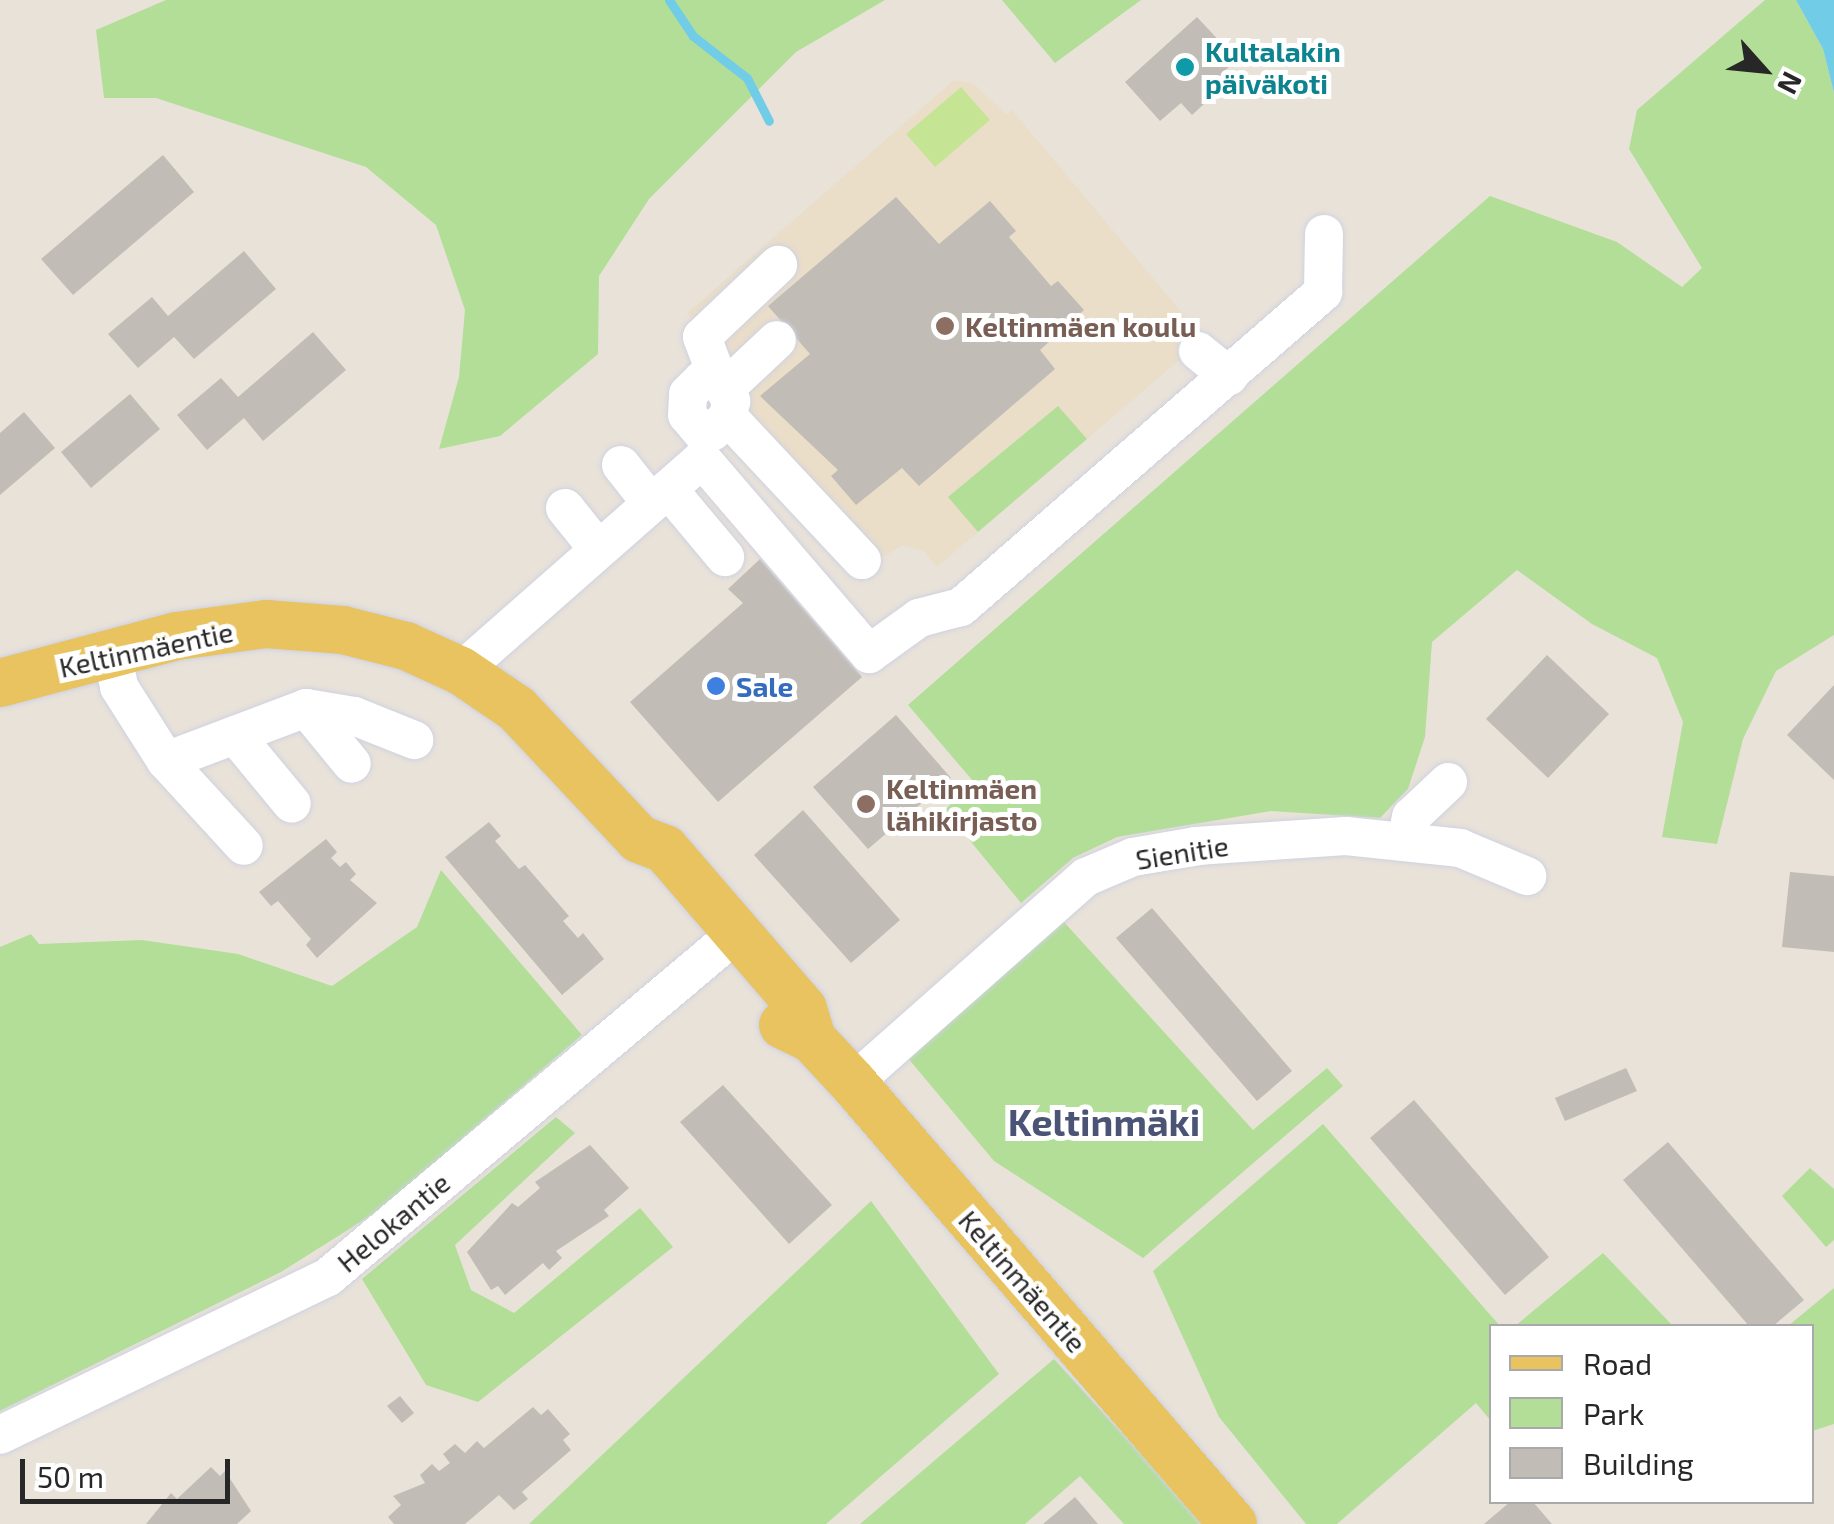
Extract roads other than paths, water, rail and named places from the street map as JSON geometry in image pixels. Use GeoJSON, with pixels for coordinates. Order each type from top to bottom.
{"type":"FeatureCollection","features":[{"type":"Feature","properties":{"kind":"main road","name":"Keltinmäentie"},"geometry":{"type":"LineString","coordinates":[[0,683],[112,653],[266,624],[343,630],[406,646],[461,671],[517,710],[639,838],[664,849],[727,941],[803,1009],[812,1038],[1233,1524]]}},
{"type":"Feature","properties":{"kind":"street"},"geometry":{"type":"LineString","coordinates":[[778,264],[702,337],[716,415],[869,654],[919,618],[961,607],[1323,292],[1324,234]]}},
{"type":"Feature","properties":{"kind":"street"},"geometry":{"type":"LineString","coordinates":[[461,671],[660,496],[716,415],[777,340]]}},
{"type":"Feature","properties":{"kind":"street"},"geometry":{"type":"LineString","coordinates":[[1198,351],[1229,376]]}},
{"type":"Feature","properties":{"kind":"street"},"geometry":{"type":"LineString","coordinates":[[716,415],[862,560]]}},
{"type":"Feature","properties":{"kind":"street"},"geometry":{"type":"LineString","coordinates":[[621,465],[725,557]]}},
{"type":"Feature","properties":{"kind":"street"},"geometry":{"type":"LineString","coordinates":[[565,508],[598,549]]}},
{"type":"Feature","properties":{"kind":"street"},"geometry":{"type":"LineString","coordinates":[[112,653],[118,687],[166,761],[244,846]]}},
{"type":"Feature","properties":{"kind":"street"},"geometry":{"type":"LineString","coordinates":[[166,761],[306,708],[354,716],[414,740]]}},
{"type":"Feature","properties":{"kind":"street"},"geometry":{"type":"LineString","coordinates":[[306,708],[352,764]]}},
{"type":"Feature","properties":{"kind":"street"},"geometry":{"type":"LineString","coordinates":[[235,735],[292,804]]}},
{"type":"Feature","properties":{"kind":"street"},"geometry":{"type":"LineString","coordinates":[[1406,841],[1412,817],[1448,782]]}},
{"type":"Feature","properties":{"kind":"street","name":"Sienitie"},"geometry":{"type":"LineString","coordinates":[[853,1083],[1086,877],[1133,858],[1196,846],[1346,836],[1460,848],[1526,876]]}},
{"type":"Feature","properties":{"kind":"street","name":"Helokantie"},"geometry":{"type":"LineString","coordinates":[[0,1435],[328,1277],[727,941]]}},
{"type":"Feature","properties":{"kind":"water"},"geometry":{"type":"Polygon","coordinates":[[[1796,0],[1834,0],[1834,93],[1823,49],[1796,0]]]}},
{"type":"Feature","properties":{"kind":"waterway"},"geometry":{"type":"LineString","coordinates":[[669,0],[693,36],[747,78],[769,121]]}},
{"type":"Feature","properties":{"kind":"place","name":"Kultalakin päiväkoti"},"geometry":{"type":"Point","coordinates":[1185,67]}},
{"type":"Feature","properties":{"kind":"place","name":"Keltinmäen koulu"},"geometry":{"type":"Point","coordinates":[945,326]}},
{"type":"Feature","properties":{"kind":"place","name":"Sale"},"geometry":{"type":"Point","coordinates":[716,686]}},
{"type":"Feature","properties":{"kind":"place","name":"Keltinmäen lähikirjasto"},"geometry":{"type":"Point","coordinates":[866,804]}},
{"type":"Feature","properties":{"kind":"district","name":"Keltinmäki"},"geometry":{"type":"Point","coordinates":[1104,1122]}}]}
